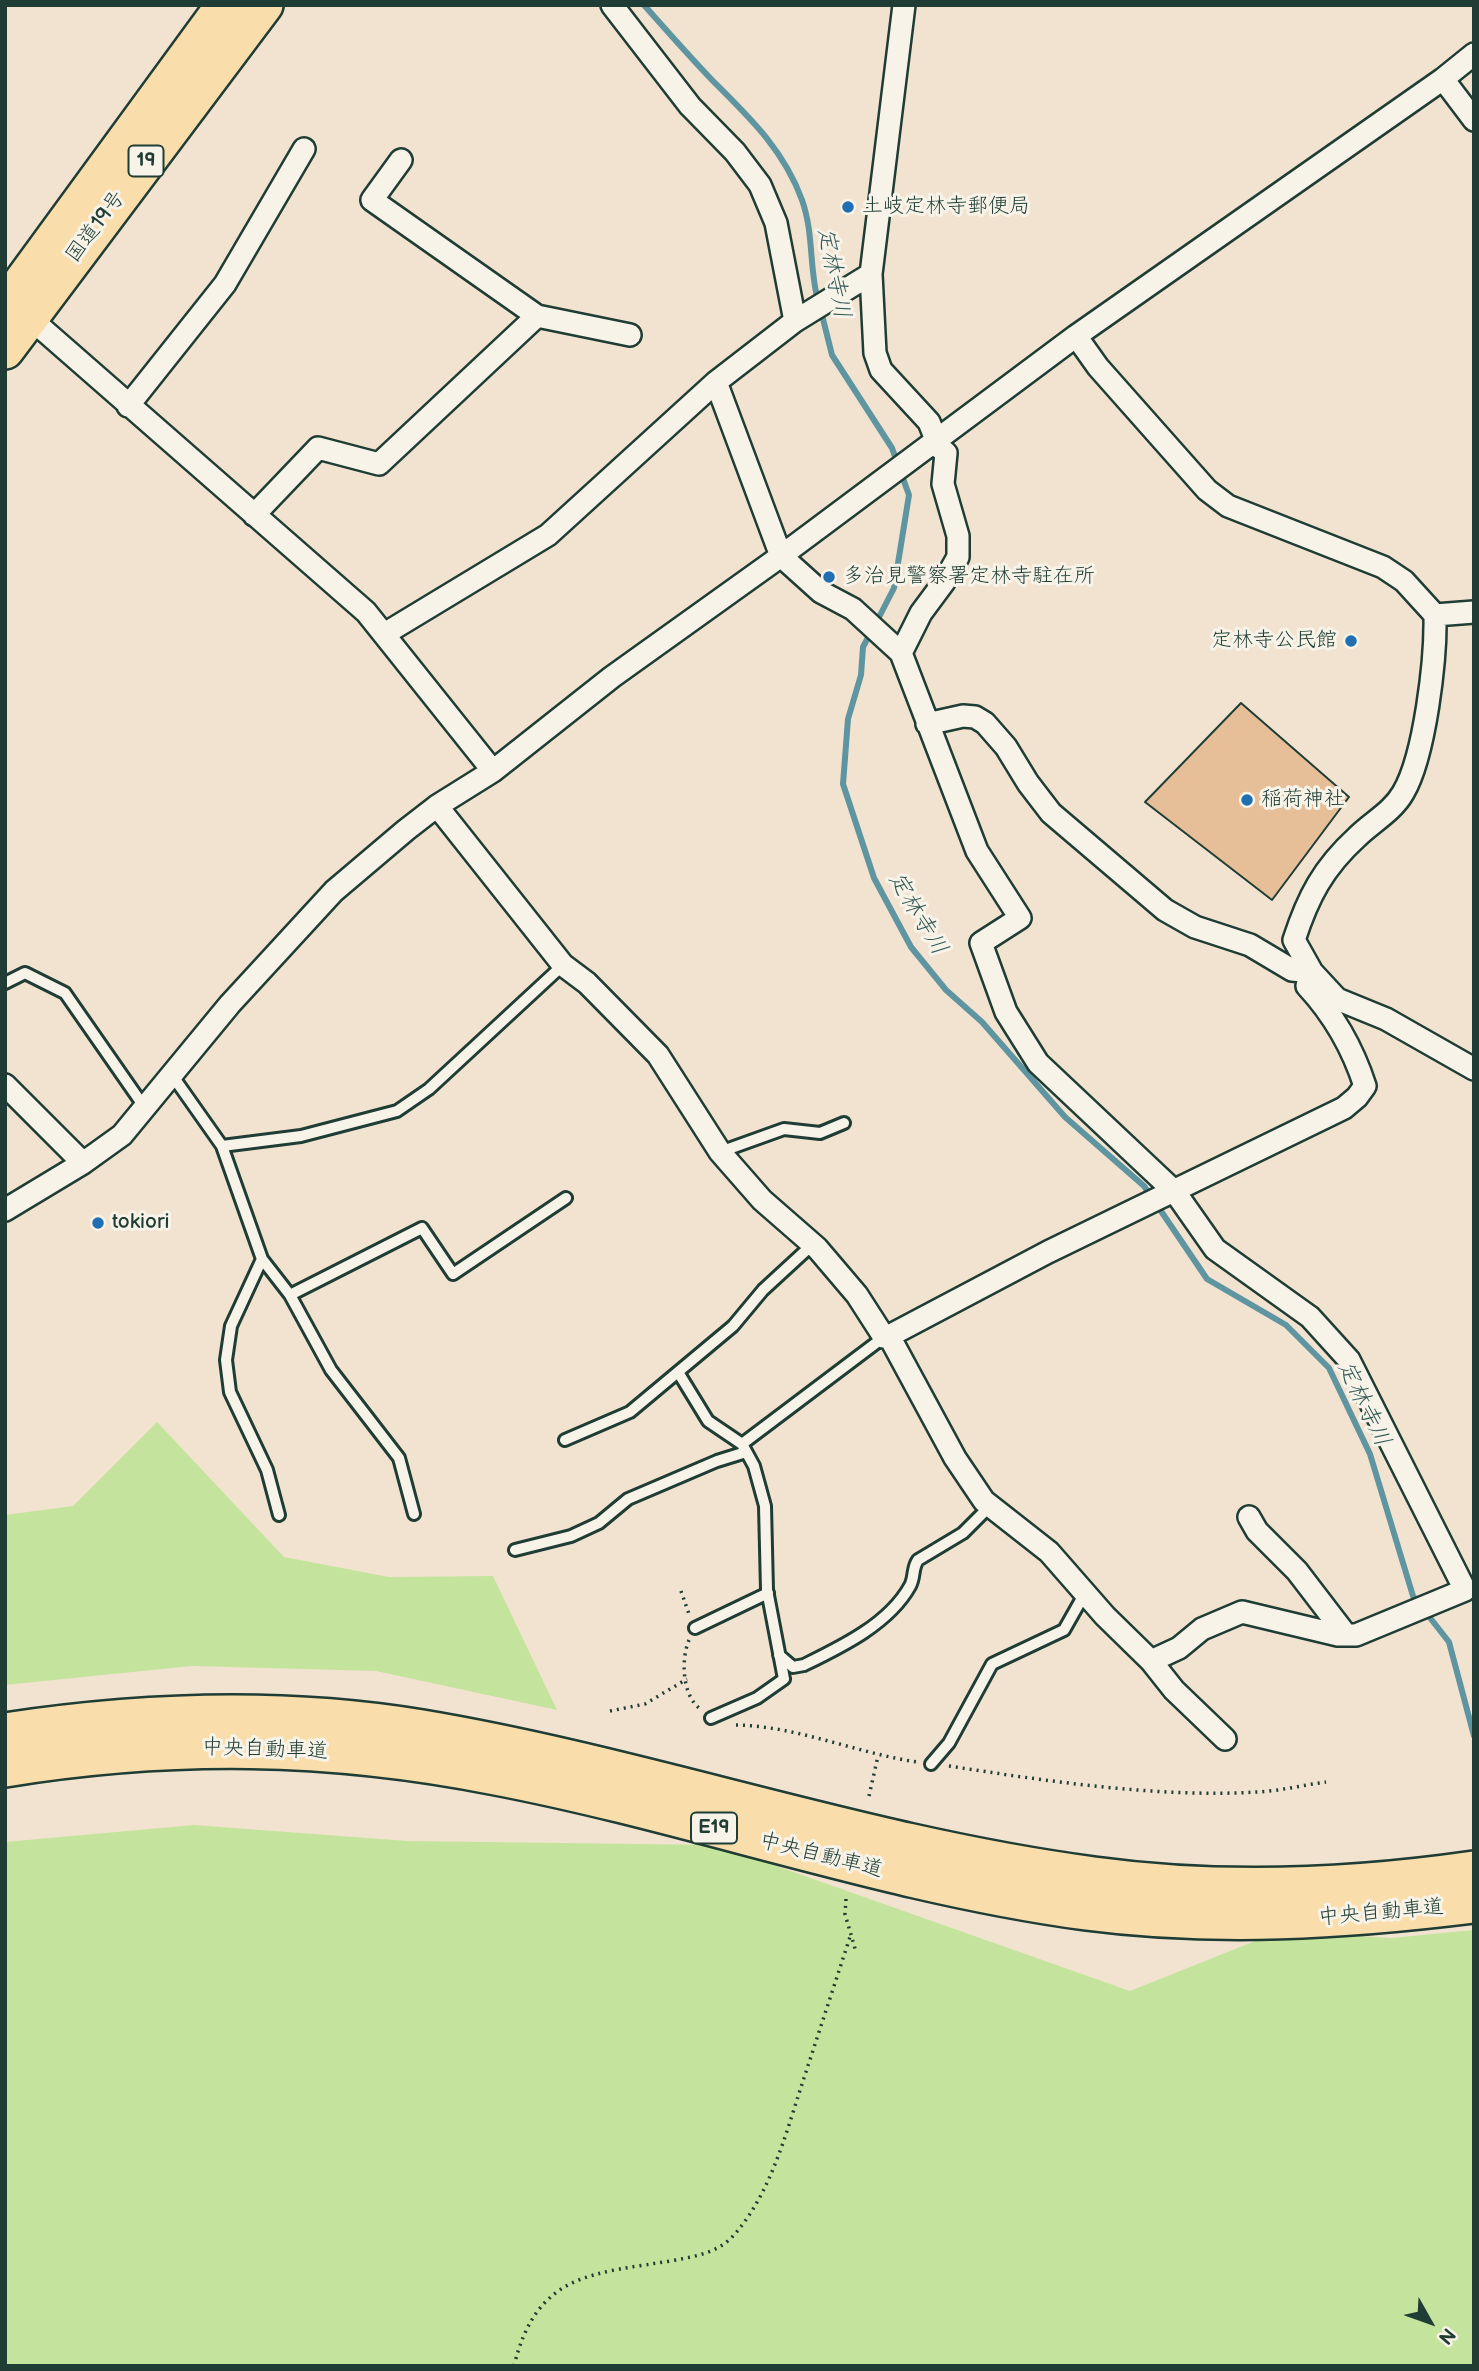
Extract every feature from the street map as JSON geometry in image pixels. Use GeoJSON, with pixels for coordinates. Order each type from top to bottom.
{"type":"FeatureCollection","features":[{"type":"Feature","properties":{"kind":"highway","name":"国道19号"},"geometry":{"type":"LineString","coordinates":[[5,351],[12,305],[225,5]]}},
{"type":"Feature","properties":{"kind":"highway","name":"国道19号"},"geometry":{"type":"LineString","coordinates":[[12,305],[264,5]]}},
{"type":"Feature","properties":{"kind":"highway","name":"中央自動車道"},"geometry":{"type":"LineString","coordinates":[[5,1732],[74,1721],[160,1714],[245,1712],[337,1719],[419,1729],[583,1761],[886,1838],[975,1857],[1094,1876],[1222,1886],[1419,1894],[1474,1904]]}},
{"type":"Feature","properties":{"kind":"highway","name":"中央自動車道"},"geometry":{"type":"LineString","coordinates":[[5,1768],[79,1756],[158,1749],[243,1747],[331,1752],[495,1776],[874,1870],[1054,1906],[1204,1920],[1308,1919],[1419,1894],[1474,1870]]}},
{"type":"Feature","properties":{"kind":"street"},"geometry":{"type":"LineString","coordinates":[[612,5],[690,106],[735,152],[760,185],[776,223],[795,321]]}},
{"type":"Feature","properties":{"kind":"street"},"geometry":{"type":"LineString","coordinates":[[901,653],[921,613],[944,582],[958,557],[958,537],[943,484],[946,453],[935,439],[929,422],[881,370],[875,353],[871,274],[904,5]]}},
{"type":"Feature","properties":{"kind":"street"},"geometry":{"type":"LineString","coordinates":[[5,1210],[83,1163],[122,1135],[230,1004],[334,891],[437,806],[493,771],[612,677],[781,556],[1076,336],[1443,79],[1474,54]]}},
{"type":"Feature","properties":{"kind":"street"},"geometry":{"type":"LineString","coordinates":[[1443,79],[1474,120]]}},
{"type":"Feature","properties":{"kind":"street"},"geometry":{"type":"LineString","coordinates":[[128,406],[225,284],[304,149]]}},
{"type":"Feature","properties":{"kind":"street"},"geometry":{"type":"LineString","coordinates":[[401,160],[372,200],[537,316],[630,335]]}},
{"type":"Feature","properties":{"kind":"street"},"geometry":{"type":"LineString","coordinates":[[386,633],[548,536],[716,382],[795,321],[871,274]]}},
{"type":"Feature","properties":{"kind":"street"},"geometry":{"type":"LineString","coordinates":[[12,305],[366,612],[386,633],[493,771]]}},
{"type":"Feature","properties":{"kind":"street"},"geometry":{"type":"LineString","coordinates":[[254,515],[318,448],[379,464],[537,316]]}},
{"type":"Feature","properties":{"kind":"street"},"geometry":{"type":"LineString","coordinates":[[1076,336],[1098,367],[1207,490],[1227,506],[1383,567],[1404,581],[1435,615],[1436,641],[1428,694],[1409,780],[1387,812],[1357,836],[1330,866],[1308,899],[1294,940],[1307,971],[1337,999],[1386,1019],[1474,1069]]}},
{"type":"Feature","properties":{"kind":"street"},"geometry":{"type":"LineString","coordinates":[[716,382],[781,556],[821,592],[853,609],[901,653],[911,674],[927,724],[977,851],[1020,918],[981,943],[1006,1012],[1038,1063],[1175,1192],[1215,1249],[1310,1317],[1349,1360],[1465,1590],[1370,1632],[1346,1635],[1242,1612],[1202,1629],[1179,1648],[1151,1661]]}},
{"type":"Feature","properties":{"kind":"street"},"geometry":{"type":"LineString","coordinates":[[1435,615],[1474,612]]}},
{"type":"Feature","properties":{"kind":"street"},"geometry":{"type":"LineString","coordinates":[[927,724],[963,716],[975,717],[985,723],[1006,747],[1028,783],[1051,813],[1165,910],[1195,927],[1250,945],[1292,970],[1307,971]]}},
{"type":"Feature","properties":{"kind":"street"},"geometry":{"type":"LineString","coordinates":[[437,806],[563,965],[586,983],[658,1055],[720,1152],[762,1200],[813,1244],[857,1295],[886,1336],[955,1458],[990,1506],[1049,1552],[1151,1661],[1174,1690],[1225,1739]]}},
{"type":"Feature","properties":{"kind":"street"},"geometry":{"type":"LineString","coordinates":[[886,1336],[1048,1252],[1344,1108],[1357,1097],[1365,1086],[1347,1044],[1320,1000],[1305,984],[1307,971]]}},
{"type":"Feature","properties":{"kind":"street"},"geometry":{"type":"LineString","coordinates":[[5,1085],[83,1163]]}},
{"type":"Feature","properties":{"kind":"street"},"geometry":{"type":"LineString","coordinates":[[1249,1517],[1257,1531],[1328,1608],[1346,1635]]}},
{"type":"Feature","properties":{"kind":"lane"},"geometry":{"type":"LineString","coordinates":[[222,1146],[301,1136],[397,1111],[429,1089],[563,965]]}},
{"type":"Feature","properties":{"kind":"lane"},"geometry":{"type":"LineString","coordinates":[[5,983],[25,973],[65,993],[145,1108]]}},
{"type":"Feature","properties":{"kind":"lane"},"geometry":{"type":"LineString","coordinates":[[172,1075],[222,1146],[262,1259],[290,1295],[331,1370],[399,1458],[414,1514]]}},
{"type":"Feature","properties":{"kind":"lane"},"geometry":{"type":"LineString","coordinates":[[720,1152],[784,1129],[820,1133],[844,1123]]}},
{"type":"Feature","properties":{"kind":"lane"},"geometry":{"type":"LineString","coordinates":[[290,1295],[422,1228],[453,1274],[566,1198]]}},
{"type":"Feature","properties":{"kind":"lane"},"geometry":{"type":"LineString","coordinates":[[565,1440],[630,1412],[733,1326],[763,1290],[813,1244]]}},
{"type":"Feature","properties":{"kind":"lane"},"geometry":{"type":"LineString","coordinates":[[262,1259],[231,1326],[226,1360],[230,1392],[267,1470],[279,1514]]}},
{"type":"Feature","properties":{"kind":"lane"},"geometry":{"type":"LineString","coordinates":[[515,1550],[571,1536],[599,1523],[628,1499],[744,1448],[886,1336]]}},
{"type":"Feature","properties":{"kind":"lane"},"geometry":{"type":"LineString","coordinates":[[678,1372],[708,1421],[744,1448],[754,1466],[765,1506],[768,1593],[783,1679],[757,1698],[711,1718]]}},
{"type":"Feature","properties":{"kind":"lane"},"geometry":{"type":"LineString","coordinates":[[779,1655],[793,1667],[804,1665],[876,1623],[911,1585],[918,1560],[963,1533],[990,1506]]}},
{"type":"Feature","properties":{"kind":"lane"},"geometry":{"type":"LineString","coordinates":[[695,1629],[768,1593]]}},
{"type":"Feature","properties":{"kind":"lane"},"geometry":{"type":"LineString","coordinates":[[931,1764],[949,1742],[992,1664],[1064,1630],[1085,1593]]}},
{"type":"Feature","properties":{"kind":"path"},"geometry":{"type":"LineString","coordinates":[[610,1711],[627,1710],[645,1704],[687,1679]]}},
{"type":"Feature","properties":{"kind":"path"},"geometry":{"type":"LineString","coordinates":[[869,1796],[878,1756]]}},
{"type":"Feature","properties":{"kind":"path"},"geometry":{"type":"LineString","coordinates":[[846,1899],[845,1914],[856,1952]]}},
{"type":"Feature","properties":{"kind":"path"},"geometry":{"type":"LineString","coordinates":[[514,2366],[520,2341],[536,2312],[558,2289],[582,2276],[697,2256],[723,2246],[735,2233],[767,2184],[781,2148],[851,1934]]}},
{"type":"Feature","properties":{"kind":"green space"},"geometry":{"type":"Polygon","coordinates":[[[157,1422],[284,1557],[389,1577],[493,1576],[557,1710],[376,1671],[192,1666],[5,1685],[5,1515],[73,1506],[157,1422]]]}},
{"type":"Feature","properties":{"kind":"green space"},"geometry":{"type":"Polygon","coordinates":[[[194,1825],[407,1841],[717,1845],[1130,1991],[1280,1931],[1391,1938],[1474,1930],[1474,2366],[5,2366],[5,1842],[194,1825]]]}},
{"type":"Feature","properties":{"kind":"building","name":"稲荷神社"},"geometry":{"type":"Polygon","coordinates":[[[1241,703],[1349,797],[1272,900],[1145,802],[1241,703]]]}},
{"type":"Feature","properties":{"kind":"waterway","name":"定林寺川"},"geometry":{"type":"LineString","coordinates":[[644,5],[753,122],[786,166],[806,213],[818,301]]}},
{"type":"Feature","properties":{"kind":"waterway","name":"定林寺川"},"geometry":{"type":"LineString","coordinates":[[821,311],[832,355],[892,448],[897,462]]}},
{"type":"Feature","properties":{"kind":"waterway","name":"定林寺川"},"geometry":{"type":"LineString","coordinates":[[876,623],[894,588],[909,495],[901,473]]}},
{"type":"Feature","properties":{"kind":"waterway","name":"定林寺川"},"geometry":{"type":"LineString","coordinates":[[871,632],[863,647],[861,675],[848,719],[843,784],[874,878],[911,947],[946,990],[982,1022],[1065,1117],[1144,1186],[1207,1279],[1286,1325],[1329,1368],[1370,1454],[1413,1596],[1449,1642],[1474,1736]]}},
{"type":"Feature","properties":{"kind":"place","name":"土岐定林寺郵便局"},"geometry":{"type":"Point","coordinates":[848,207]}},
{"type":"Feature","properties":{"kind":"place","name":"多治見警察署定林寺駐在所"},"geometry":{"type":"Point","coordinates":[829,577]}},
{"type":"Feature","properties":{"kind":"place","name":"定林寺公民館"},"geometry":{"type":"Point","coordinates":[1351,641]}},
{"type":"Feature","properties":{"kind":"place","name":"稲荷神社"},"geometry":{"type":"Point","coordinates":[1247,800]}},
{"type":"Feature","properties":{"kind":"place","name":"tokiori"},"geometry":{"type":"Point","coordinates":[98,1223]}}]}
